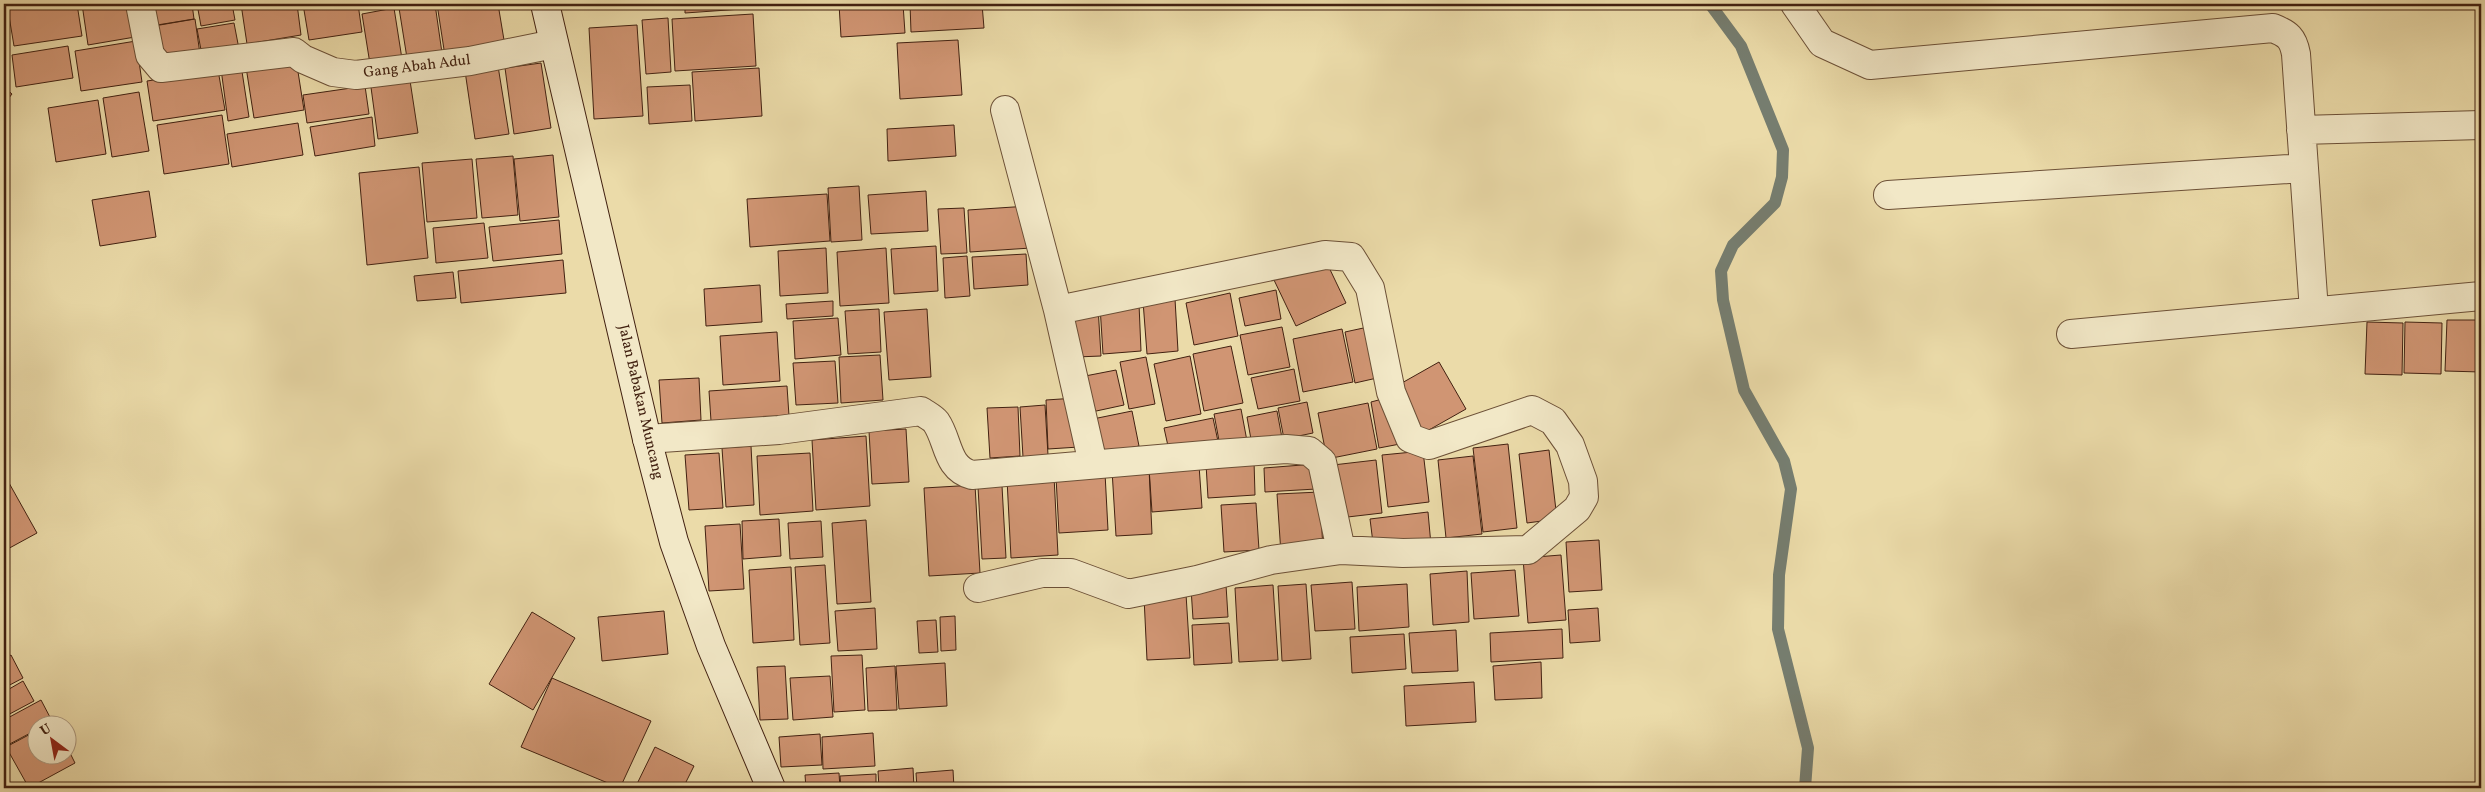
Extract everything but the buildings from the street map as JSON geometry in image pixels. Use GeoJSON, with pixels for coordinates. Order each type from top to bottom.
{"type":"FeatureCollection","features":[{"type":"Feature","properties":{"kind":"street","name":"Gang Abah Adul"},"geometry":{"type":"LineString","coordinates":[[140,4],[150,55],[161,68],[294,52],[303,59],[332,72],[356,75],[470,61],[554,44]]}},
{"type":"Feature","properties":{"kind":"street","name":"Jalan Babakan Muncang"},"geometry":{"type":"LineString","coordinates":[[545,4],[622,324],[647,439],[674,542],[708,638],[745,730],[771,788]]}},
{"type":"Feature","properties":{"kind":"street"},"geometry":{"type":"LineString","coordinates":[[1795,4],[1822,43],[1870,65],[2273,28],[2286,33],[2294,41],[2314,311]]}},
{"type":"Feature","properties":{"kind":"street"},"geometry":{"type":"LineString","coordinates":[[1005,110],[1058,310],[1093,464]]}},
{"type":"Feature","properties":{"kind":"street"},"geometry":{"type":"LineString","coordinates":[[2301,130],[2481,125]]}},
{"type":"Feature","properties":{"kind":"street"},"geometry":{"type":"LineString","coordinates":[[1888,195],[2304,168]]}},
{"type":"Feature","properties":{"kind":"street"},"geometry":{"type":"LineString","coordinates":[[978,588],[1042,572],[1071,573],[1128,594],[1197,580],[1271,560],[1341,550],[1403,553],[1528,550],[1577,509],[1584,497],[1583,481],[1570,445],[1552,421],[1532,410],[1429,445],[1410,438],[1391,392],[1370,288],[1350,257],[1325,255],[1058,310]]}},
{"type":"Feature","properties":{"kind":"street"},"geometry":{"type":"LineString","coordinates":[[2071,334],[2481,296]]}},
{"type":"Feature","properties":{"kind":"street"},"geometry":{"type":"LineString","coordinates":[[647,439],[779,430],[920,411],[936,421],[953,463],[963,473],[972,475],[1286,449],[1309,451],[1322,462],[1341,550]]}},
{"type":"Feature","properties":{"kind":"waterway"},"geometry":{"type":"LineString","coordinates":[[1710,4],[1741,46],[1783,150],[1782,177],[1775,203],[1733,245],[1721,271],[1723,300],[1744,390],[1784,461],[1791,489],[1779,575],[1778,629],[1808,748],[1805,788]]}}]}
